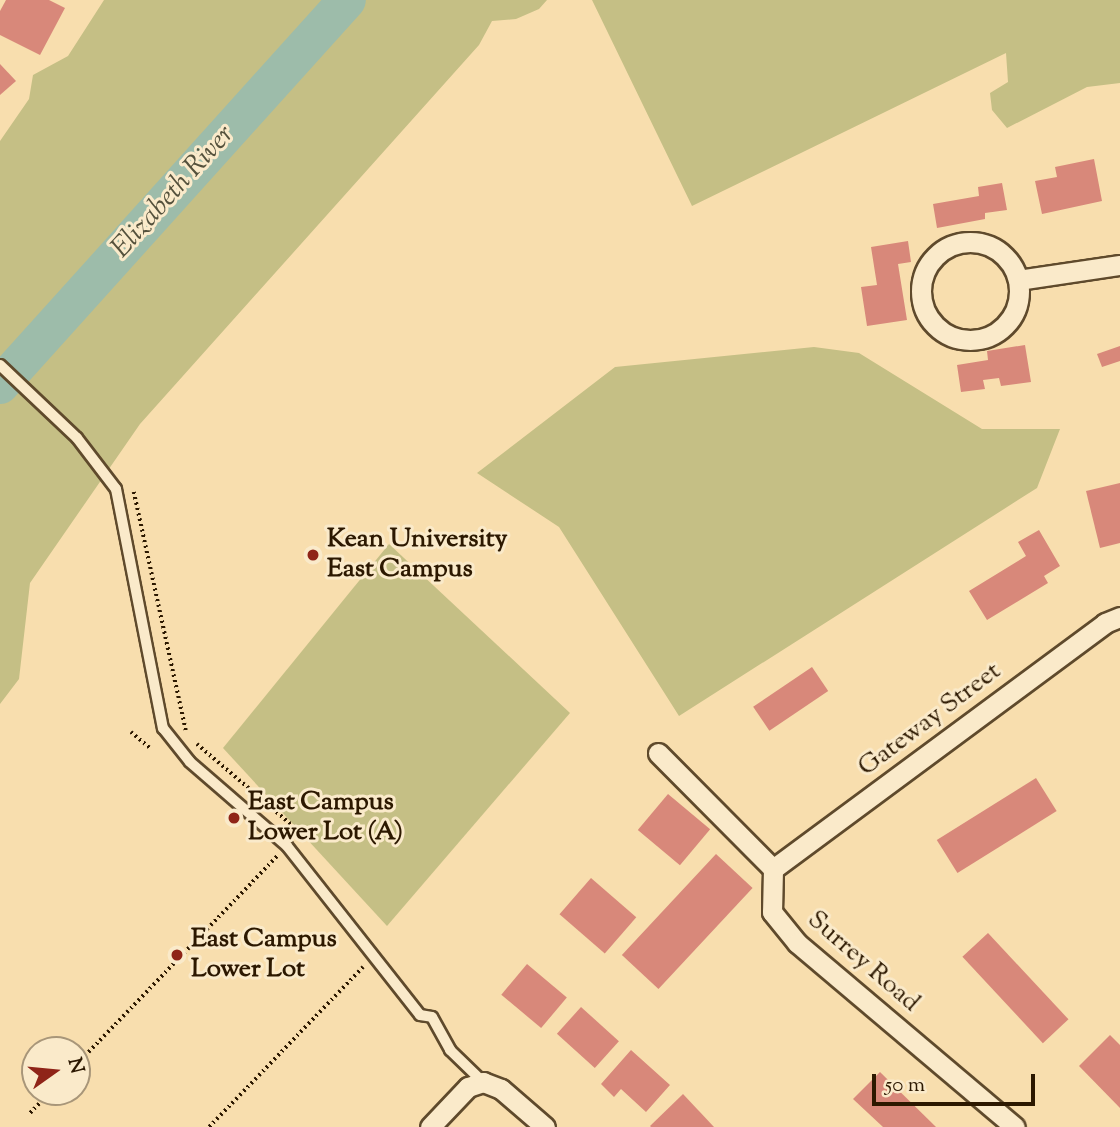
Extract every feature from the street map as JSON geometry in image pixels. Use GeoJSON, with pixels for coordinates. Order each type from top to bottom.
{"type":"FeatureCollection","features":[{"type":"Feature","properties":{"kind":"street"},"geometry":{"type":"LineString","coordinates":[[973,241],[1001,252],[1018,280],[1016,308],[1008,322],[983,339],[967,340],[939,329],[922,303],[920,288],[931,259],[957,242],[973,241]]}},
{"type":"Feature","properties":{"kind":"street"},"geometry":{"type":"LineString","coordinates":[[1018,280],[1120,265]]}},
{"type":"Feature","properties":{"kind":"street","name":"Gateway Street"},"geometry":{"type":"LineString","coordinates":[[773,869],[1105,622],[1120,617]]}},
{"type":"Feature","properties":{"kind":"street"},"geometry":{"type":"LineString","coordinates":[[658,753],[773,869]]}},
{"type":"Feature","properties":{"kind":"street","name":"Surrey Road"},"geometry":{"type":"LineString","coordinates":[[773,869],[772,912],[797,943],[1015,1127]]}},
{"type":"Feature","properties":{"kind":"street"},"geometry":{"type":"LineString","coordinates":[[430,1127],[468,1087],[483,1082],[501,1089],[545,1127]]}},
{"type":"Feature","properties":{"kind":"lane"},"geometry":{"type":"LineString","coordinates":[[0,365],[77,438],[116,489],[163,729],[190,762],[287,846],[375,954],[420,1015],[432,1017],[450,1050],[483,1082]]}},
{"type":"Feature","properties":{"kind":"path"},"geometry":{"type":"LineString","coordinates":[[130,483],[142,514],[177,700],[189,737],[299,831]]}},
{"type":"Feature","properties":{"kind":"path"},"geometry":{"type":"LineString","coordinates":[[131,732],[150,748]]}},
{"type":"Feature","properties":{"kind":"path"},"geometry":{"type":"LineString","coordinates":[[91,1049],[278,855]]}},
{"type":"Feature","properties":{"kind":"path"},"geometry":{"type":"LineString","coordinates":[[209,1127],[375,954]]}},
{"type":"Feature","properties":{"kind":"path"},"geometry":{"type":"LineString","coordinates":[[30,1113],[37,1106]]}},
{"type":"Feature","properties":{"kind":"shaded area"},"geometry":{"type":"Polygon","coordinates":[[[104,0],[547,0],[539,9],[516,19],[492,21],[479,45],[140,424],[30,583],[19,679],[0,704],[0,141],[29,99],[33,75],[68,56],[104,0]]]}},
{"type":"Feature","properties":{"kind":"shaded area"},"geometry":{"type":"Polygon","coordinates":[[[592,0],[1120,0],[1120,83],[1087,87],[1007,128],[992,110],[990,93],[1008,82],[1006,53],[692,206],[592,0]]]}},
{"type":"Feature","properties":{"kind":"shaded area"},"geometry":{"type":"Polygon","coordinates":[[[814,347],[859,353],[982,429],[1060,429],[1037,488],[679,716],[559,527],[477,473],[615,367],[814,347]]]}},
{"type":"Feature","properties":{"kind":"shaded area"},"geometry":{"type":"Polygon","coordinates":[[[389,544],[570,713],[387,926],[223,748],[389,544]]]}},
{"type":"Feature","properties":{"kind":"building"},"geometry":{"type":"Polygon","coordinates":[[[6,0],[49,0],[65,8],[40,55],[0,35],[0,11],[6,0]]]}},
{"type":"Feature","properties":{"kind":"building"},"geometry":{"type":"Polygon","coordinates":[[[0,64],[16,81],[0,95],[0,64]]]}},
{"type":"Feature","properties":{"kind":"building"},"geometry":{"type":"Polygon","coordinates":[[[1094,159],[1102,201],[1042,214],[1035,181],[1057,177],[1055,167],[1094,159]]]}},
{"type":"Feature","properties":{"kind":"building"},"geometry":{"type":"Polygon","coordinates":[[[1002,183],[1007,210],[985,213],[985,219],[937,228],[933,204],[979,196],[978,187],[1002,183]]]}},
{"type":"Feature","properties":{"kind":"building"},"geometry":{"type":"Polygon","coordinates":[[[908,241],[911,262],[898,264],[907,320],[867,326],[861,287],[877,285],[871,247],[908,241]]]}},
{"type":"Feature","properties":{"kind":"building"},"geometry":{"type":"Polygon","coordinates":[[[1025,345],[1031,382],[1001,386],[999,378],[983,380],[985,389],[961,392],[957,365],[988,360],[987,351],[1025,345]]]}},
{"type":"Feature","properties":{"kind":"building"},"geometry":{"type":"Polygon","coordinates":[[[1120,346],[1120,361],[1102,367],[1097,354],[1120,346]]]}},
{"type":"Feature","properties":{"kind":"building"},"geometry":{"type":"Polygon","coordinates":[[[1120,483],[1120,543],[1100,548],[1086,491],[1120,483]]]}},
{"type":"Feature","properties":{"kind":"building"},"geometry":{"type":"Polygon","coordinates":[[[1039,530],[1060,566],[1044,576],[1048,583],[987,620],[969,591],[1026,556],[1018,542],[1039,530]]]}},
{"type":"Feature","properties":{"kind":"building"},"geometry":{"type":"Polygon","coordinates":[[[812,667],[828,691],[769,731],[753,707],[812,667]]]}},
{"type":"Feature","properties":{"kind":"building"},"geometry":{"type":"Polygon","coordinates":[[[1036,778],[1057,811],[957,873],[937,840],[1036,778]]]}},
{"type":"Feature","properties":{"kind":"building"},"geometry":{"type":"Polygon","coordinates":[[[668,794],[710,829],[680,865],[638,830],[668,794]]]}},
{"type":"Feature","properties":{"kind":"building"},"geometry":{"type":"Polygon","coordinates":[[[716,854],[753,888],[658,989],[622,955],[716,854]]]}},
{"type":"Feature","properties":{"kind":"building"},"geometry":{"type":"Polygon","coordinates":[[[591,878],[636,917],[605,954],[560,914],[591,878]]]}},
{"type":"Feature","properties":{"kind":"building"},"geometry":{"type":"Polygon","coordinates":[[[988,933],[1068,1019],[1043,1043],[962,957],[988,933]]]}},
{"type":"Feature","properties":{"kind":"building"},"geometry":{"type":"Polygon","coordinates":[[[527,964],[567,997],[541,1028],[501,995],[527,964]]]}},
{"type":"Feature","properties":{"kind":"building"},"geometry":{"type":"Polygon","coordinates":[[[581,1007],[619,1041],[595,1068],[557,1034],[581,1007]]]}},
{"type":"Feature","properties":{"kind":"building"},"geometry":{"type":"Polygon","coordinates":[[[1110,1035],[1120,1045],[1120,1108],[1079,1066],[1110,1035]]]}},
{"type":"Feature","properties":{"kind":"building"},"geometry":{"type":"Polygon","coordinates":[[[631,1050],[670,1085],[646,1112],[621,1089],[614,1097],[601,1084],[631,1050]]]}},
{"type":"Feature","properties":{"kind":"building"},"geometry":{"type":"Polygon","coordinates":[[[880,1072],[936,1127],[883,1127],[853,1099],[880,1072]]]}},
{"type":"Feature","properties":{"kind":"building"},"geometry":{"type":"Polygon","coordinates":[[[683,1094],[714,1127],[650,1126],[683,1094]]]}},
{"type":"Feature","properties":{"kind":"waterway","name":"Elizabeth River"},"geometry":{"type":"LineString","coordinates":[[0,385],[347,0]]}},
{"type":"Feature","properties":{"kind":"place","name":"Kean University East Campus"},"geometry":{"type":"Point","coordinates":[313,555]}},
{"type":"Feature","properties":{"kind":"place","name":"East Campus Lower Lot (A)"},"geometry":{"type":"Point","coordinates":[234,818]}},
{"type":"Feature","properties":{"kind":"place","name":"East Campus Lower Lot"},"geometry":{"type":"Point","coordinates":[177,955]}}]}
